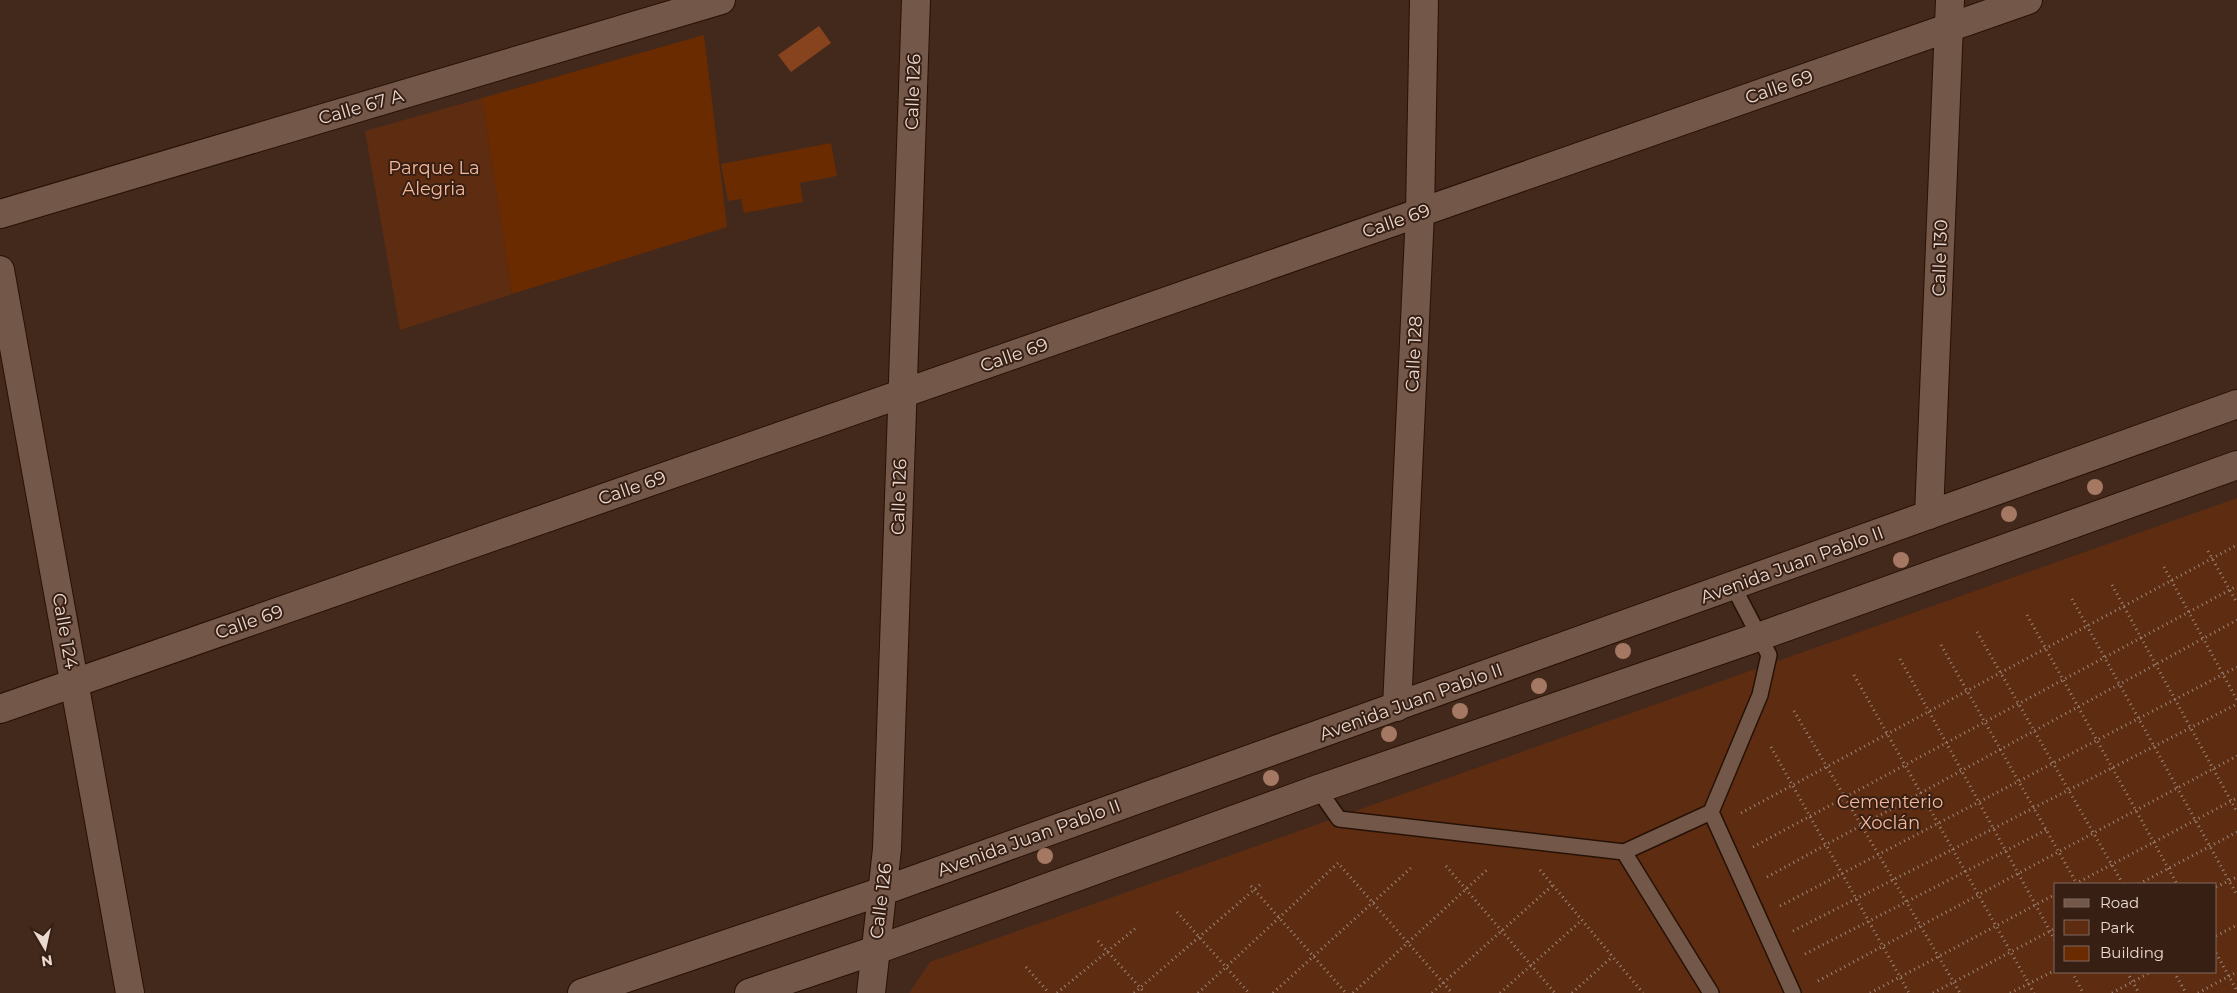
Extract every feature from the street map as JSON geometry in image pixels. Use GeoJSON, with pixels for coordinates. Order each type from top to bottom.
{"type":"FeatureCollection","features":[{"type":"Feature","properties":{"kind":"street","name":"Calle 67 A"},"geometry":{"type":"LineString","coordinates":[[0,214],[721,0]]}},
{"type":"Feature","properties":{"kind":"street","name":"Calle 126"},"geometry":{"type":"LineString","coordinates":[[871,993],[887,849],[916,0]]}},
{"type":"Feature","properties":{"kind":"street","name":"Calle 128"},"geometry":{"type":"LineString","coordinates":[[1397,707],[1420,213],[1424,0]]}},
{"type":"Feature","properties":{"kind":"street","name":"Calle 130"},"geometry":{"type":"LineString","coordinates":[[1929,515],[1950,0]]}},
{"type":"Feature","properties":{"kind":"street","name":"Calle 69"},"geometry":{"type":"LineString","coordinates":[[0,709],[2028,0]]}},
{"type":"Feature","properties":{"kind":"street","name":"Calle 124"},"geometry":{"type":"LineString","coordinates":[[0,270],[130,993]]}},
{"type":"Feature","properties":{"kind":"street","name":"Avenida Juan Pablo II"},"geometry":{"type":"LineString","coordinates":[[582,993],[882,891],[2237,404]]}},
{"type":"Feature","properties":{"kind":"street"},"geometry":{"type":"LineString","coordinates":[[748,993],[876,950],[1318,789],[1761,636],[2237,465]]}},
{"type":"Feature","properties":{"kind":"lane"},"geometry":{"type":"LineString","coordinates":[[1318,789],[1339,819],[1624,852],[1711,812],[1760,695],[1769,655],[1761,636],[1733,586]]}},
{"type":"Feature","properties":{"kind":"lane"},"geometry":{"type":"LineString","coordinates":[[1711,812],[1793,993]]}},
{"type":"Feature","properties":{"kind":"lane"},"geometry":{"type":"LineString","coordinates":[[1624,852],[1711,993]]}},
{"type":"Feature","properties":{"kind":"path"},"geometry":{"type":"LineString","coordinates":[[1741,813],[2237,545]]}},
{"type":"Feature","properties":{"kind":"path"},"geometry":{"type":"LineString","coordinates":[[2208,552],[2237,603]]}},
{"type":"Feature","properties":{"kind":"path"},"geometry":{"type":"LineString","coordinates":[[2164,567],[2237,700]]}},
{"type":"Feature","properties":{"kind":"path"},"geometry":{"type":"LineString","coordinates":[[2112,585],[2237,812]]}},
{"type":"Feature","properties":{"kind":"path"},"geometry":{"type":"LineString","coordinates":[[1750,848],[2237,586]]}},
{"type":"Feature","properties":{"kind":"path"},"geometry":{"type":"LineString","coordinates":[[2072,599],[2237,895]]}},
{"type":"Feature","properties":{"kind":"path"},"geometry":{"type":"LineString","coordinates":[[2027,615],[2176,883]]}},
{"type":"Feature","properties":{"kind":"path"},"geometry":{"type":"LineString","coordinates":[[1765,878],[2237,620]]}},
{"type":"Feature","properties":{"kind":"path"},"geometry":{"type":"LineString","coordinates":[[1977,632],[2122,883]]}},
{"type":"Feature","properties":{"kind":"path"},"geometry":{"type":"LineString","coordinates":[[1941,645],[2075,883]]}},
{"type":"Feature","properties":{"kind":"path"},"geometry":{"type":"LineString","coordinates":[[1900,658],[2054,939]]}},
{"type":"Feature","properties":{"kind":"path"},"geometry":{"type":"LineString","coordinates":[[1780,907],[2237,667]]}},
{"type":"Feature","properties":{"kind":"path"},"geometry":{"type":"LineString","coordinates":[[1854,675],[2034,993]]}},
{"type":"Feature","properties":{"kind":"path"},"geometry":{"type":"LineString","coordinates":[[1792,932],[2237,704]]}},
{"type":"Feature","properties":{"kind":"path"},"geometry":{"type":"LineString","coordinates":[[1794,711],[1960,993]]}},
{"type":"Feature","properties":{"kind":"path"},"geometry":{"type":"LineString","coordinates":[[1771,747],[1909,993]]}},
{"type":"Feature","properties":{"kind":"path"},"geometry":{"type":"LineString","coordinates":[[1818,981],[2237,756]]}},
{"type":"Feature","properties":{"kind":"path"},"geometry":{"type":"LineString","coordinates":[[2078,883],[2237,798]]}},
{"type":"Feature","properties":{"kind":"path"},"geometry":{"type":"LineString","coordinates":[[1804,954],[2046,830]]}},
{"type":"Feature","properties":{"kind":"path"},"geometry":{"type":"LineString","coordinates":[[2141,883],[2237,832]]}},
{"type":"Feature","properties":{"kind":"path"},"geometry":{"type":"LineString","coordinates":[[1198,993],[1338,863],[1452,993]]}},
{"type":"Feature","properties":{"kind":"path"},"geometry":{"type":"LineString","coordinates":[[1273,993],[1413,866]]}},
{"type":"Feature","properties":{"kind":"path"},"geometry":{"type":"LineString","coordinates":[[1446,866],[1555,993]]}},
{"type":"Feature","properties":{"kind":"path"},"geometry":{"type":"LineString","coordinates":[[1353,993],[1488,868]]}},
{"type":"Feature","properties":{"kind":"path"},"geometry":{"type":"LineString","coordinates":[[1540,870],[1643,993]]}},
{"type":"Feature","properties":{"kind":"path"},"geometry":{"type":"LineString","coordinates":[[2217,887],[2237,876]]}},
{"type":"Feature","properties":{"kind":"path"},"geometry":{"type":"LineString","coordinates":[[1134,993],[1262,883]]}},
{"type":"Feature","properties":{"kind":"path"},"geometry":{"type":"LineString","coordinates":[[1432,993],[1553,885]]}},
{"type":"Feature","properties":{"kind":"path"},"geometry":{"type":"LineString","coordinates":[[1250,886],[1346,993]]}},
{"type":"Feature","properties":{"kind":"path"},"geometry":{"type":"LineString","coordinates":[[1870,993],[2054,895]]}},
{"type":"Feature","properties":{"kind":"path"},"geometry":{"type":"LineString","coordinates":[[1177,912],[1248,993]]}},
{"type":"Feature","properties":{"kind":"path"},"geometry":{"type":"LineString","coordinates":[[1500,993],[1582,920]]}},
{"type":"Feature","properties":{"kind":"path"},"geometry":{"type":"LineString","coordinates":[[2217,935],[2237,925]]}},
{"type":"Feature","properties":{"kind":"path"},"geometry":{"type":"LineString","coordinates":[[1057,993],[1136,927]]}},
{"type":"Feature","properties":{"kind":"path"},"geometry":{"type":"LineString","coordinates":[[1933,993],[2054,929]]}},
{"type":"Feature","properties":{"kind":"path"},"geometry":{"type":"LineString","coordinates":[[1098,941],[1144,993]]}},
{"type":"Feature","properties":{"kind":"path"},"geometry":{"type":"LineString","coordinates":[[2217,955],[2237,991]]}},
{"type":"Feature","properties":{"kind":"path"},"geometry":{"type":"LineString","coordinates":[[1572,993],[1612,957]]}},
{"type":"Feature","properties":{"kind":"path"},"geometry":{"type":"LineString","coordinates":[[1026,967],[1049,993]]}},
{"type":"Feature","properties":{"kind":"path"},"geometry":{"type":"LineString","coordinates":[[2010,993],[2054,971]]}},
{"type":"Feature","properties":{"kind":"path"},"geometry":{"type":"LineString","coordinates":[[2198,993],[2237,972]]}},
{"type":"Feature","properties":{"kind":"path"},"geometry":{"type":"LineString","coordinates":[[2073,973],[2083,993]]}},
{"type":"Feature","properties":{"kind":"path"},"geometry":{"type":"LineString","coordinates":[[2128,973],[2139,993]]}},
{"type":"Feature","properties":{"kind":"path"},"geometry":{"type":"LineString","coordinates":[[2112,993],[2149,973]]}},
{"type":"Feature","properties":{"kind":"path"},"geometry":{"type":"LineString","coordinates":[[2175,973],[2186,993]]}},
{"type":"Feature","properties":{"kind":"green space","name":"Parque La Alegria"},"geometry":{"type":"Polygon","coordinates":[[[482,98],[512,294],[400,330],[365,131],[482,98]]]}},
{"type":"Feature","properties":{"kind":"green space","name":"Cementerio Xoclán"},"geometry":{"type":"Polygon","coordinates":[[[2237,498],[2237,993],[909,993],[930,962],[2237,498]]]}},
{"type":"Feature","properties":{"kind":"shaded area"},"geometry":{"type":"Polygon","coordinates":[[[819,26],[831,43],[791,72],[778,55],[819,26]]]}},
{"type":"Feature","properties":{"kind":"building"},"geometry":{"type":"Polygon","coordinates":[[[704,35],[727,227],[512,294],[482,98],[704,35]]]}},
{"type":"Feature","properties":{"kind":"building"},"geometry":{"type":"Polygon","coordinates":[[[831,143],[837,176],[800,183],[803,202],[744,213],[741,199],[728,201],[721,164],[831,143]]]}}]}
